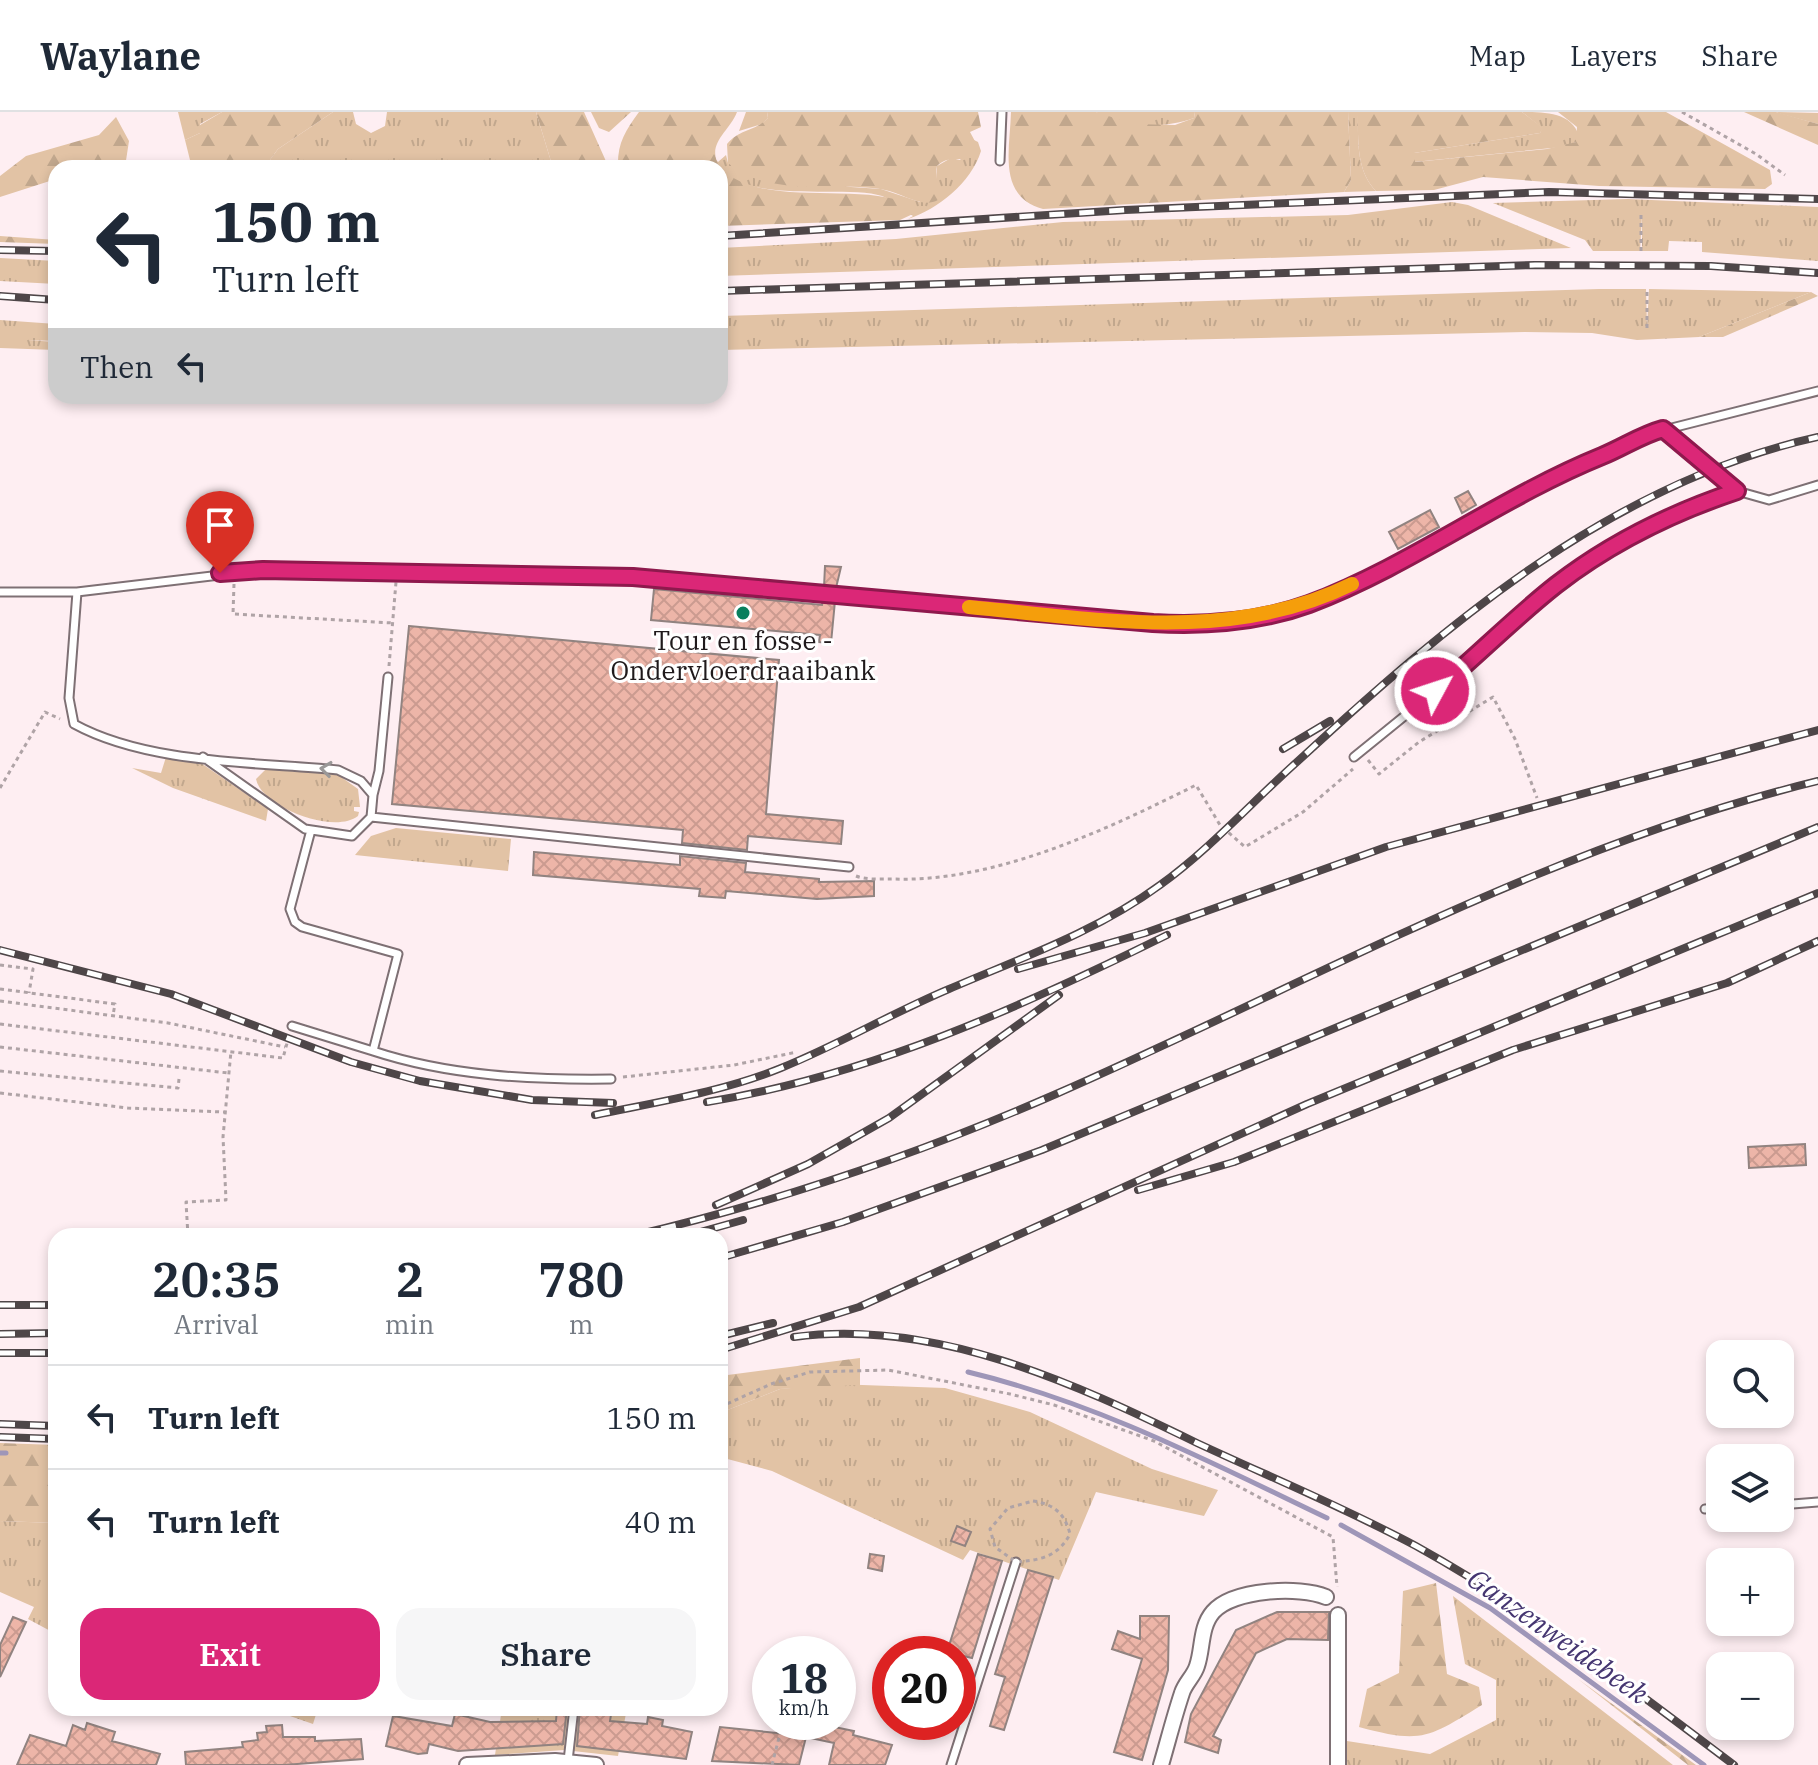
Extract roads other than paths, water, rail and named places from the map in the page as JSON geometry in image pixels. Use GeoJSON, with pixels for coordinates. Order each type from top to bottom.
{"type":"FeatureCollection","features":[{"type":"Feature","properties":{"kind":"street"},"geometry":{"type":"LineString","coordinates":[[1161,1765],[1183,1689],[1197,1668],[1202,1639],[1212,1613],[1225,1603],[1264,1593],[1311,1591],[1326,1597]]}},
{"type":"Feature","properties":{"kind":"street"},"geometry":{"type":"LineString","coordinates":[[1338,1615],[1338,1765]]}},
{"type":"Feature","properties":{"kind":"street"},"geometry":{"type":"LineString","coordinates":[[467,1765],[596,1765]]}},
{"type":"Feature","properties":{"kind":"lane"},"geometry":{"type":"LineString","coordinates":[[1000,161],[1002,112]]}},
{"type":"Feature","properties":{"kind":"lane"},"geometry":{"type":"LineString","coordinates":[[0,592],[77,592],[233,572],[633,577],[1153,623],[1216,623],[1308,604],[1380,571],[1547,479],[1640,436],[1818,391]]}},
{"type":"Feature","properties":{"kind":"lane"},"geometry":{"type":"LineString","coordinates":[[1663,429],[1737,491],[1769,500],[1818,485]]}},
{"type":"Feature","properties":{"kind":"lane"},"geometry":{"type":"LineString","coordinates":[[1354,757],[1460,671],[1555,586],[1594,558],[1673,517],[1737,491]]}},
{"type":"Feature","properties":{"kind":"lane"},"geometry":{"type":"LineString","coordinates":[[77,592],[69,698],[74,724],[97,737],[120,743],[203,757],[338,770],[361,781],[373,795]]}},
{"type":"Feature","properties":{"kind":"lane"},"geometry":{"type":"LineString","coordinates":[[203,757],[311,830],[352,836],[371,817],[388,677]]}},
{"type":"Feature","properties":{"kind":"lane"},"geometry":{"type":"LineString","coordinates":[[371,817],[849,867]]}},
{"type":"Feature","properties":{"kind":"lane"},"geometry":{"type":"LineString","coordinates":[[311,830],[290,909],[295,922],[302,927],[398,954],[373,1051]]}},
{"type":"Feature","properties":{"kind":"lane"},"geometry":{"type":"LineString","coordinates":[[292,1026],[449,1070],[565,1079],[611,1079]]}},
{"type":"Feature","properties":{"kind":"lane"},"geometry":{"type":"LineString","coordinates":[[1794,1504],[1818,1502]]}},
{"type":"Feature","properties":{"kind":"lane"},"geometry":{"type":"LineString","coordinates":[[951,1765],[1016,1562]]}},
{"type":"Feature","properties":{"kind":"lane"},"geometry":{"type":"LineString","coordinates":[[573,1763],[574,1716]]}},
{"type":"Feature","properties":{"kind":"waterway","name":"Ganzenweidebeek"},"geometry":{"type":"LineString","coordinates":[[968,1372],[1016,1385],[1107,1417],[1327,1518]]}},
{"type":"Feature","properties":{"kind":"waterway"},"geometry":{"type":"LineString","coordinates":[[0,1453],[6,1453]]}},
{"type":"Feature","properties":{"kind":"waterway","name":"Ganzenweidebeek"},"geometry":{"type":"LineString","coordinates":[[1341,1525],[1490,1608],[1704,1765]]}},
{"type":"Feature","properties":{"kind":"railway"},"geometry":{"type":"LineString","coordinates":[[728,235],[1125,210],[1549,192],[1818,199]]}},
{"type":"Feature","properties":{"kind":"railway"},"geometry":{"type":"LineString","coordinates":[[0,250],[48,251]]}},
{"type":"Feature","properties":{"kind":"railway"},"geometry":{"type":"LineString","coordinates":[[728,291],[1535,265],[1711,266],[1818,273]]}},
{"type":"Feature","properties":{"kind":"railway"},"geometry":{"type":"LineString","coordinates":[[0,296],[48,299]]}},
{"type":"Feature","properties":{"kind":"railway"},"geometry":{"type":"LineString","coordinates":[[595,1115],[713,1090],[781,1068],[1110,917],[1178,871],[1414,658],[1538,564],[1603,523],[1672,487],[1743,458],[1818,437]]}},
{"type":"Feature","properties":{"kind":"railway"},"geometry":{"type":"LineString","coordinates":[[1283,749],[1330,721]]}},
{"type":"Feature","properties":{"kind":"railway"},"geometry":{"type":"LineString","coordinates":[[1018,969],[1145,933],[1386,847],[1818,730]]}},
{"type":"Feature","properties":{"kind":"railway"},"geometry":{"type":"LineString","coordinates":[[665,1228],[794,1192],[952,1137],[1056,1094],[1524,880],[1620,842],[1718,809],[1818,781]]}},
{"type":"Feature","properties":{"kind":"railway"},"geometry":{"type":"LineString","coordinates":[[728,1256],[843,1222],[1042,1150],[1818,827]]}},
{"type":"Feature","properties":{"kind":"railway"},"geometry":{"type":"LineString","coordinates":[[728,1348],[859,1307],[1307,1104],[1818,893]]}},
{"type":"Feature","properties":{"kind":"railway"},"geometry":{"type":"LineString","coordinates":[[707,1102],[768,1090],[886,1057],[1000,1013],[1167,935]]}},
{"type":"Feature","properties":{"kind":"railway"},"geometry":{"type":"LineString","coordinates":[[1138,1190],[1234,1162],[1513,1050],[1727,983],[1818,941]]}},
{"type":"Feature","properties":{"kind":"railway"},"geometry":{"type":"LineString","coordinates":[[0,950],[171,994],[351,1062],[420,1081],[532,1100],[613,1103]]}},
{"type":"Feature","properties":{"kind":"railway"},"geometry":{"type":"LineString","coordinates":[[716,1205],[808,1164],[889,1118],[1059,995]]}},
{"type":"Feature","properties":{"kind":"railway"},"geometry":{"type":"LineString","coordinates":[[714,1228],[743,1220]]}},
{"type":"Feature","properties":{"kind":"railway"},"geometry":{"type":"LineString","coordinates":[[0,1305],[48,1305]]}},
{"type":"Feature","properties":{"kind":"railway"},"geometry":{"type":"LineString","coordinates":[[728,1334],[773,1323]]}},
{"type":"Feature","properties":{"kind":"railway"},"geometry":{"type":"LineString","coordinates":[[0,1334],[48,1333]]}},
{"type":"Feature","properties":{"kind":"railway"},"geometry":{"type":"LineString","coordinates":[[794,1337],[846,1334],[899,1337],[951,1346],[1002,1360],[1102,1398],[1362,1519],[1458,1570],[1579,1650],[1734,1765]]}},
{"type":"Feature","properties":{"kind":"railway"},"geometry":{"type":"LineString","coordinates":[[0,1353],[48,1353]]}},
{"type":"Feature","properties":{"kind":"railway"},"geometry":{"type":"LineString","coordinates":[[0,1424],[48,1426]]}},
{"type":"Feature","properties":{"kind":"railway"},"geometry":{"type":"LineString","coordinates":[[0,1437],[48,1439]]}},
{"type":"Feature","properties":{"kind":"place","name":"Tour en fosse - Ondervloerdraaibank"},"geometry":{"type":"Point","coordinates":[743,613]}}]}
